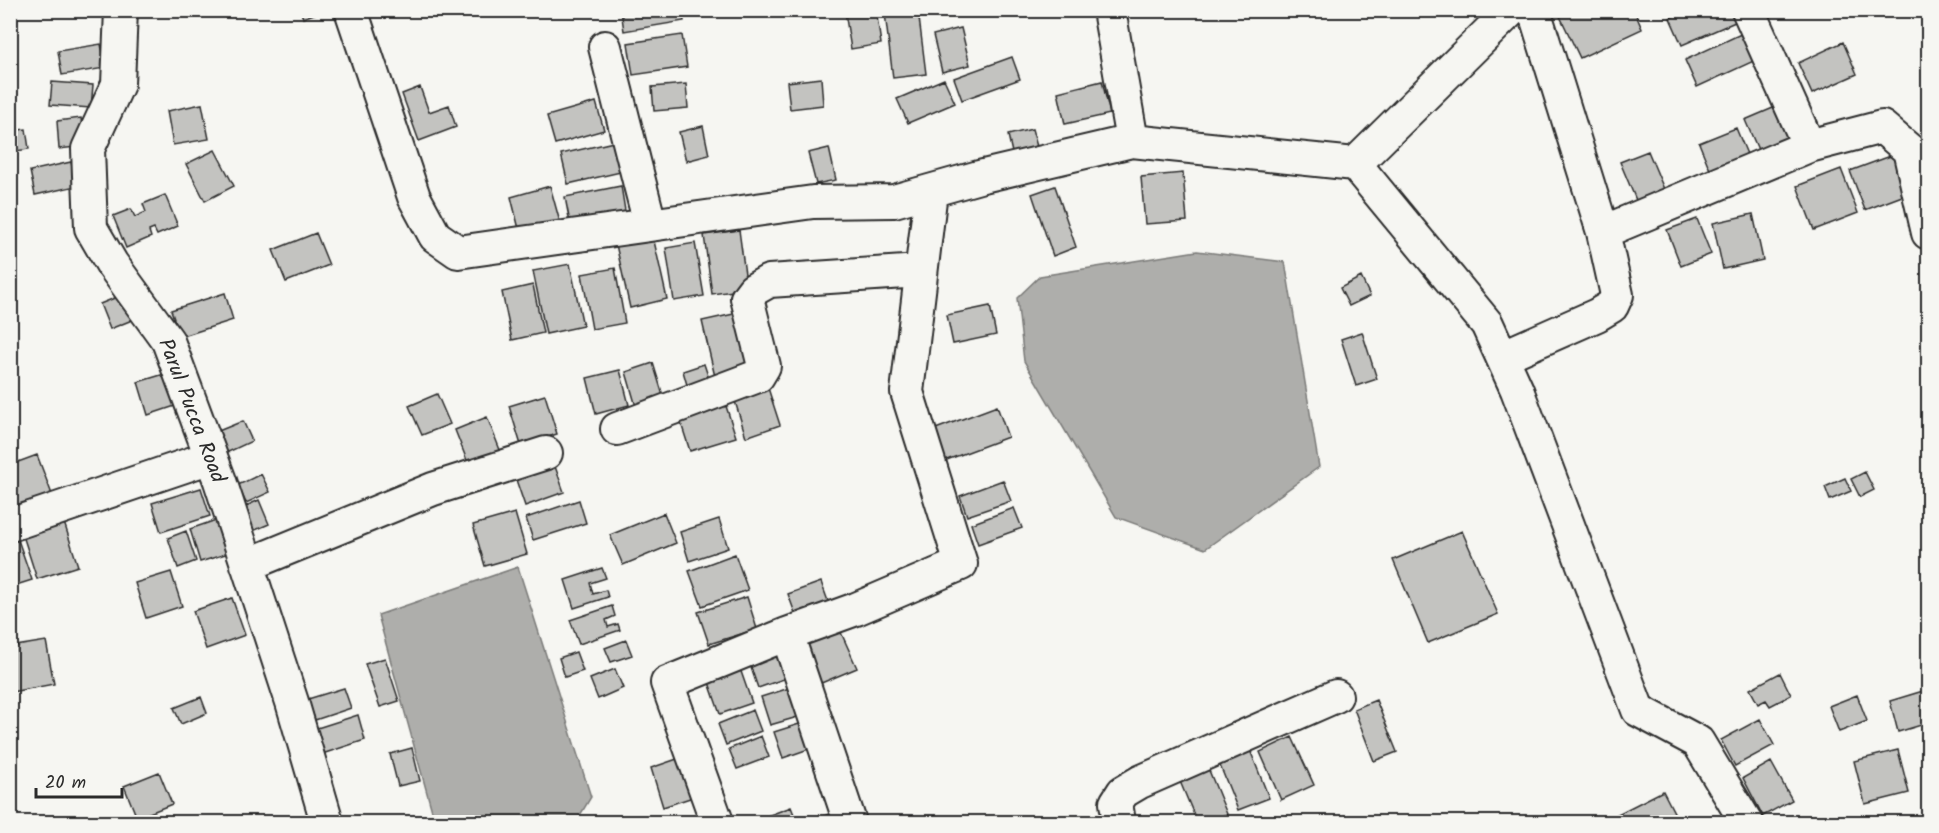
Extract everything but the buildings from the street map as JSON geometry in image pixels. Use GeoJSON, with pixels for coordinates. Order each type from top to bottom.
{"type":"FeatureCollection","features":[{"type":"Feature","properties":{"kind":"street","name":"Parul Pucca Road"},"geometry":{"type":"LineString","coordinates":[[121,10],[118,84],[88,149],[91,228],[112,264],[168,341],[247,565],[327,822]]}},
{"type":"Feature","properties":{"kind":"street"},"geometry":{"type":"LineString","coordinates":[[351,10],[414,197],[435,236],[458,252],[813,202],[894,201],[979,177],[1132,141],[1355,164],[1487,324],[1517,390],[1638,710],[1698,742],[1746,822]]}},
{"type":"Feature","properties":{"kind":"street"},"geometry":{"type":"LineString","coordinates":[[1109,10],[1132,141]]}},
{"type":"Feature","properties":{"kind":"street"},"geometry":{"type":"LineString","coordinates":[[1355,164],[1511,10]]}},
{"type":"Feature","properties":{"kind":"street"},"geometry":{"type":"LineString","coordinates":[[1502,357],[1597,315],[1612,306],[1617,296],[1603,232],[1534,10]]}},
{"type":"Feature","properties":{"kind":"street"},"geometry":{"type":"LineString","coordinates":[[1748,10],[1809,146]]}},
{"type":"Feature","properties":{"kind":"street"},"geometry":{"type":"LineString","coordinates":[[605,47],[650,224]]}},
{"type":"Feature","properties":{"kind":"street"},"geometry":{"type":"LineString","coordinates":[[1603,232],[1809,146],[1882,127],[1909,150],[1929,233]]}},
{"type":"Feature","properties":{"kind":"street"},"geometry":{"type":"LineString","coordinates":[[717,822],[668,682],[856,609],[961,564],[907,392],[931,191]]}},
{"type":"Feature","properties":{"kind":"street"},"geometry":{"type":"LineString","coordinates":[[617,429],[758,376],[764,366],[747,298],[753,290],[769,281],[920,271]]}},
{"type":"Feature","properties":{"kind":"street"},"geometry":{"type":"LineString","coordinates":[[247,565],[433,489],[546,453]]}},
{"type":"Feature","properties":{"kind":"street"},"geometry":{"type":"LineString","coordinates":[[10,525],[211,458]]}},
{"type":"Feature","properties":{"kind":"street"},"geometry":{"type":"LineString","coordinates":[[787,634],[850,822]]}},
{"type":"Feature","properties":{"kind":"street"},"geometry":{"type":"LineString","coordinates":[[1119,822],[1116,803],[1123,792],[1140,782],[1336,696]]}},
{"type":"Feature","properties":{"kind":"shaded area"},"geometry":{"type":"Polygon","coordinates":[[[1197,251],[1285,262],[1319,467],[1205,549],[1116,517],[1024,361],[1017,298],[1040,276],[1197,251]]]}},
{"type":"Feature","properties":{"kind":"shaded area"},"geometry":{"type":"Polygon","coordinates":[[[518,567],[591,797],[576,822],[435,822],[378,615],[518,567]]]}}]}
